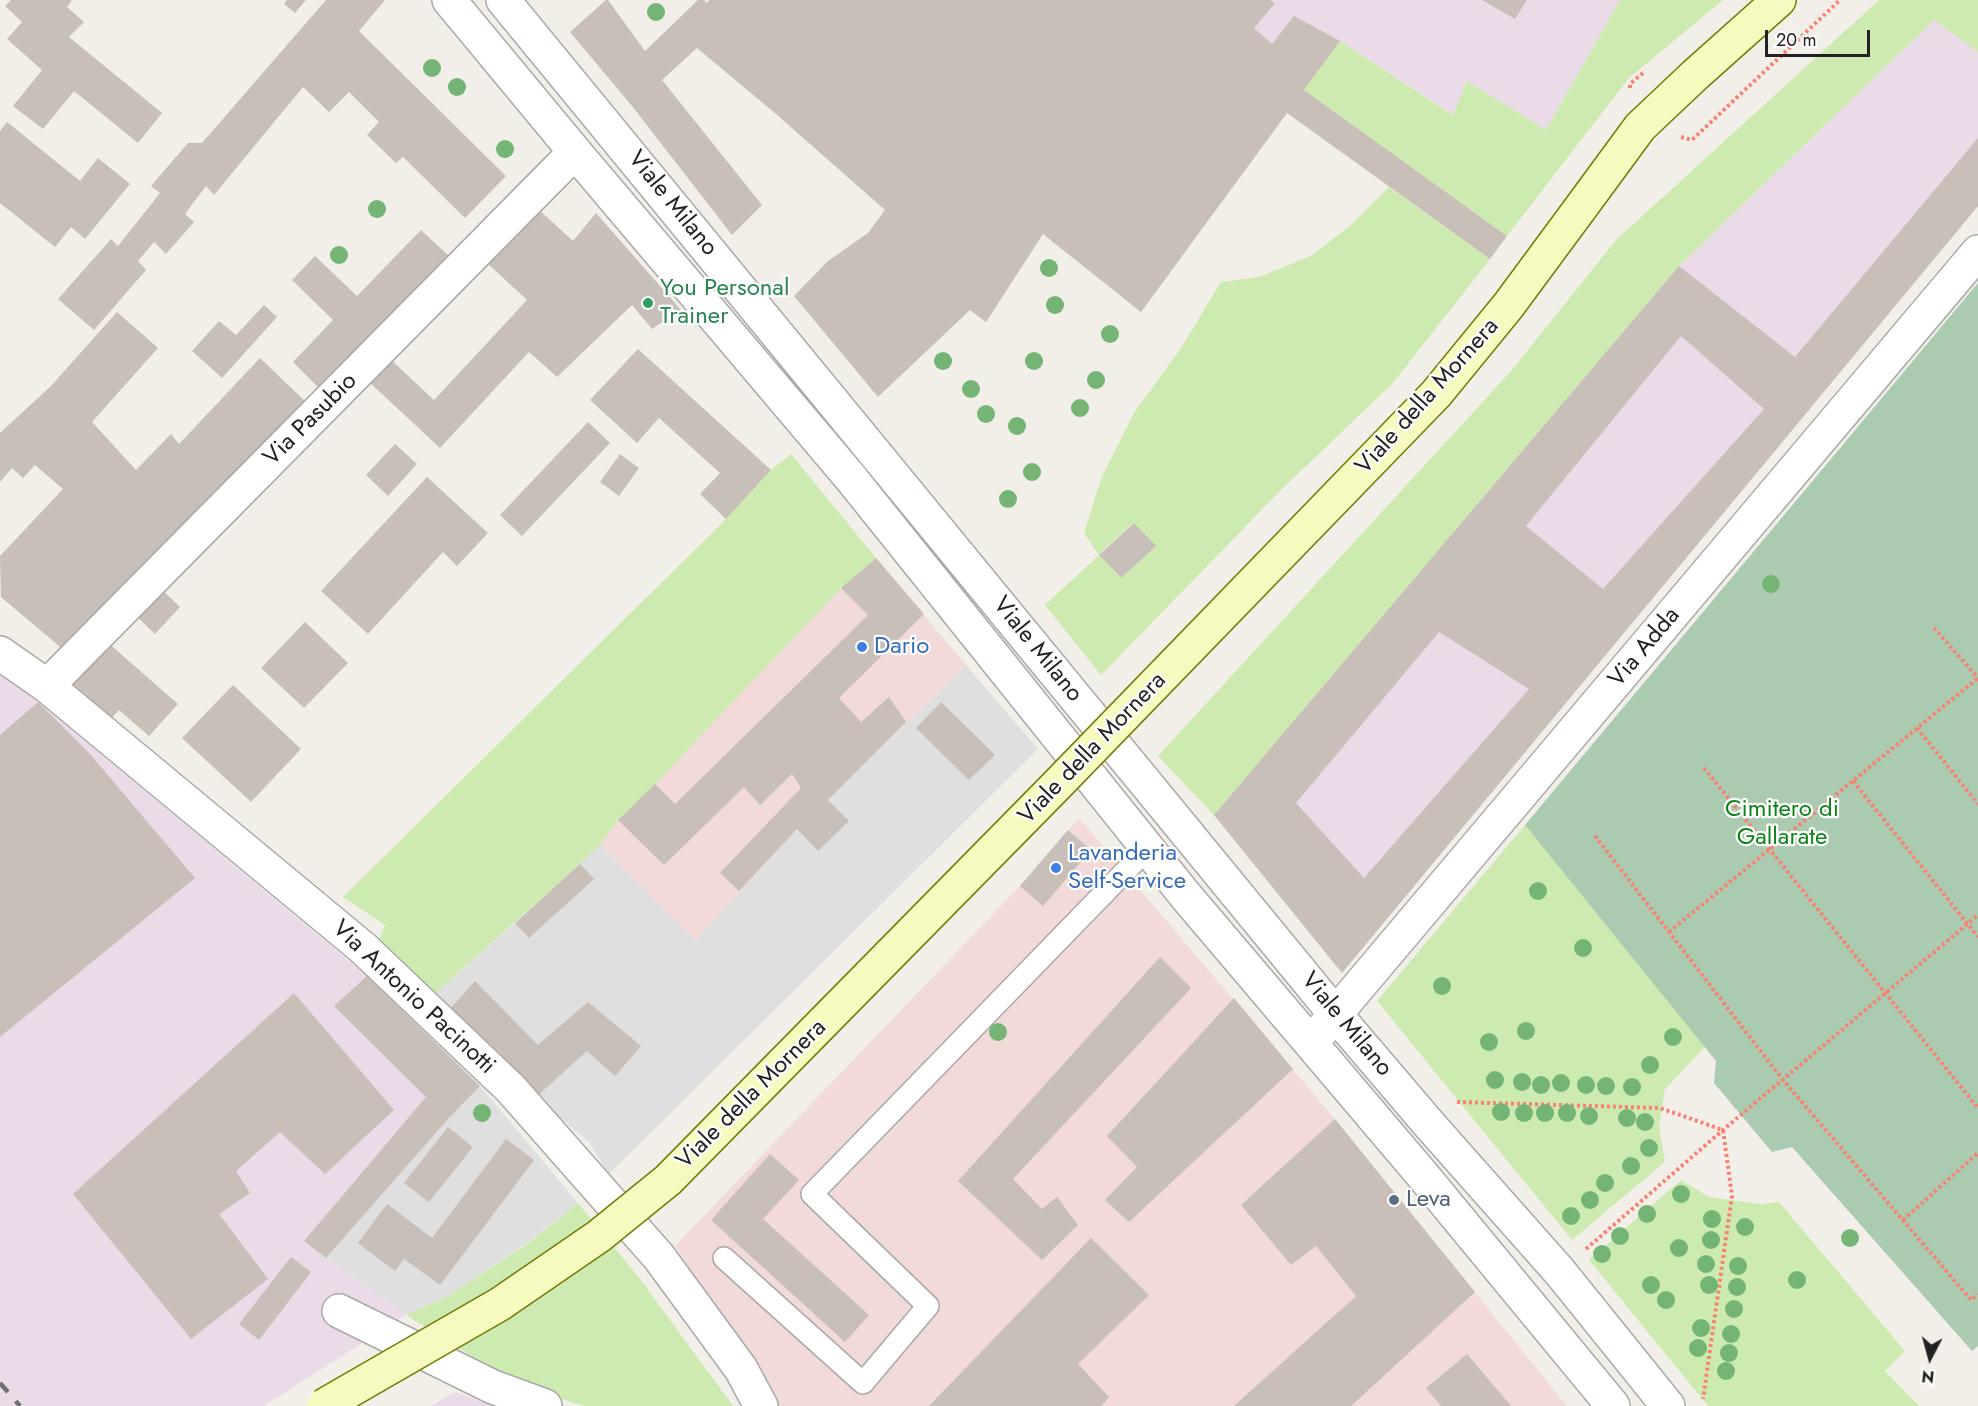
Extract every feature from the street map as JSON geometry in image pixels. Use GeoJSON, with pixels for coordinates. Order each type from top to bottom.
{"type":"FeatureCollection","features":[{"type":"Feature","properties":{"kind":"main road","name":"Viale della Mornera"},"geometry":{"type":"LineString","coordinates":[[323,1406],[500,1304],[599,1236],[668,1180],[1054,789],[1436,394],[1508,306],[1640,127],[1779,0]]}},
{"type":"Feature","properties":{"kind":"street","name":"Viale Milano"},"geometry":{"type":"LineString","coordinates":[[449,0],[575,153],[850,477],[1147,849],[1425,1178],[1613,1406]]}},
{"type":"Feature","properties":{"kind":"street","name":"Viale Milano"},"geometry":{"type":"LineString","coordinates":[[504,0],[1336,1015],[1560,1272],[1668,1406]]}},
{"type":"Feature","properties":{"kind":"street","name":"Via Pasubio"},"geometry":{"type":"LineString","coordinates":[[47,686],[575,153]]}},
{"type":"Feature","properties":{"kind":"street","name":"Via Adda"},"geometry":{"type":"LineString","coordinates":[[1311,1044],[1978,252]]}},
{"type":"Feature","properties":{"kind":"street","name":"Via Antonio Pacinotti"},"geometry":{"type":"LineString","coordinates":[[0,653],[47,686],[363,948],[511,1089],[659,1257],[741,1369],[762,1406]]}},
{"type":"Feature","properties":{"kind":"street"},"geometry":{"type":"LineString","coordinates":[[339,1311],[493,1387],[545,1406]]}},
{"type":"Feature","properties":{"kind":"lane"},"geometry":{"type":"LineString","coordinates":[[724,1258],[863,1383],[928,1306],[812,1194],[1147,849]]}},
{"type":"Feature","properties":{"kind":"lane"},"geometry":{"type":"LineString","coordinates":[[1425,1178],[1454,1152]]}},
{"type":"Feature","properties":{"kind":"path"},"geometry":{"type":"LineString","coordinates":[[1640,127],[1692,140],[1840,0]]}},
{"type":"Feature","properties":{"kind":"path"},"geometry":{"type":"LineString","coordinates":[[1669,932],[1978,679],[1934,628]]}},
{"type":"Feature","properties":{"kind":"path"},"geometry":{"type":"LineString","coordinates":[[1917,728],[1978,804]]}},
{"type":"Feature","properties":{"kind":"path"},"geometry":{"type":"LineString","coordinates":[[1704,768],[1978,1108]]}},
{"type":"Feature","properties":{"kind":"path"},"geometry":{"type":"LineString","coordinates":[[1853,781],[1978,937]]}},
{"type":"Feature","properties":{"kind":"path"},"geometry":{"type":"LineString","coordinates":[[1595,836],[1783,1080],[1971,1300],[1978,1294]]}},
{"type":"Feature","properties":{"kind":"path"},"geometry":{"type":"LineString","coordinates":[[1560,1272],[1723,1130],[1978,915]]}},
{"type":"Feature","properties":{"kind":"path"},"geometry":{"type":"LineString","coordinates":[[1428,1123],[1454,1102],[1660,1108],[1723,1130]]}},
{"type":"Feature","properties":{"kind":"path"},"geometry":{"type":"LineString","coordinates":[[1697,1406],[1704,1398],[1732,1196],[1723,1130]]}},
{"type":"Feature","properties":{"kind":"path"},"geometry":{"type":"LineString","coordinates":[[1903,1220],[1978,1153]]}},
{"type":"Feature","properties":{"kind":"shaded area"},"geometry":{"type":"Polygon","coordinates":[[[761,0],[1620,0],[1546,130],[1467,81],[1454,115],[1340,41],[1141,312],[1043,234],[986,322],[868,233],[901,189],[761,0]]]}},
{"type":"Feature","properties":{"kind":"shaded area"},"geometry":{"type":"Polygon","coordinates":[[[1934,20],[1978,52],[1978,206],[1342,973],[1214,815],[1679,266],[1934,20]]]}},
{"type":"Feature","properties":{"kind":"shaded area"},"geometry":{"type":"Polygon","coordinates":[[[876,558],[966,665],[797,829],[696,941],[600,844],[618,820],[841,588],[876,558]]]}},
{"type":"Feature","properties":{"kind":"shaded area"},"geometry":{"type":"Polygon","coordinates":[[[966,665],[1038,749],[609,1174],[589,1142],[536,1097],[432,996],[600,844],[696,940],[797,829],[966,665]]]}},
{"type":"Feature","properties":{"kind":"shaded area"},"geometry":{"type":"Polygon","coordinates":[[[0,673],[38,702],[367,976],[448,1119],[326,1258],[406,1315],[264,1406],[0,1406],[0,673]]]}},
{"type":"Feature","properties":{"kind":"shaded area"},"geometry":{"type":"Polygon","coordinates":[[[1080,819],[1335,1119],[1567,1406],[780,1406],[675,1246],[1020,886],[1080,819]]]}},
{"type":"Feature","properties":{"kind":"shaded area"},"geometry":{"type":"Polygon","coordinates":[[[480,1086],[578,1203],[530,1241],[447,1297],[406,1315],[326,1258],[448,1119],[480,1086]]]}},
{"type":"Feature","properties":{"kind":"shaded area"},"geometry":{"type":"Polygon","coordinates":[[[455,1392],[494,1406],[431,1406],[455,1392]]]}},
{"type":"Feature","properties":{"kind":"green space"},"geometry":{"type":"Polygon","coordinates":[[[1620,0],[1723,0],[1629,78],[1507,236],[1304,90],[1340,41],[1453,115],[1467,81],[1546,130],[1620,0]]]}},
{"type":"Feature","properties":{"kind":"green space"},"geometry":{"type":"Polygon","coordinates":[[[1879,0],[1978,0],[1978,52],[1934,20],[1679,266],[1214,815],[1158,756],[1511,371],[1616,240],[1879,0]]]}},
{"type":"Feature","properties":{"kind":"green space"},"geometry":{"type":"Polygon","coordinates":[[[1389,187],[1490,259],[1393,383],[1282,489],[1101,675],[1045,605],[1099,555],[1084,533],[1102,476],[1134,413],[1181,348],[1221,282],[1259,277],[1311,256],[1351,225],[1389,187]],[[1133,523],[1099,554],[1120,578],[1155,546],[1133,523]]]}},
{"type":"Feature","properties":{"kind":"green space","name":"Cimitero di Gallarate"},"geometry":{"type":"Polygon","coordinates":[[[1978,283],[1978,1346],[1972,1351],[1792,1147],[1772,1152],[1714,1083],[1716,1061],[1525,825],[1978,283]]]}},
{"type":"Feature","properties":{"kind":"green space"},"geometry":{"type":"Polygon","coordinates":[[[791,454],[876,558],[841,588],[618,820],[600,844],[580,864],[432,996],[377,945],[385,925],[343,897],[726,519],[771,470],[791,454]]]}},
{"type":"Feature","properties":{"kind":"green space"},"geometry":{"type":"Polygon","coordinates":[[[1525,825],[1705,1047],[1665,1089],[1659,1125],[1665,1162],[1572,1240],[1377,1001],[1525,825]]]}},
{"type":"Feature","properties":{"kind":"green space"},"geometry":{"type":"Polygon","coordinates":[[[1681,1180],[1709,1197],[1761,1204],[1779,1202],[1905,1351],[1885,1371],[1919,1406],[1708,1406],[1589,1260],[1681,1180]]]}},
{"type":"Feature","properties":{"kind":"green space"},"geometry":{"type":"Polygon","coordinates":[[[578,1203],[640,1279],[733,1406],[584,1406],[542,1393],[500,1374],[406,1315],[447,1297],[530,1242],[578,1203]]]}},
{"type":"Feature","properties":{"kind":"building"},"geometry":{"type":"Polygon","coordinates":[[[11,0],[72,0],[67,7],[84,22],[69,37],[162,113],[138,143],[74,91],[43,129],[13,106],[42,70],[7,39],[22,22],[5,6],[11,0]]]}},
{"type":"Feature","properties":{"kind":"building"},"geometry":{"type":"Polygon","coordinates":[[[287,0],[306,0],[295,13],[284,4],[287,0]]]}},
{"type":"Feature","properties":{"kind":"building"},"geometry":{"type":"Polygon","coordinates":[[[326,0],[385,0],[359,31],[506,176],[465,218],[403,157],[396,163],[367,135],[379,122],[349,92],[329,112],[303,87],[214,195],[206,186],[185,214],[194,222],[166,254],[154,242],[138,261],[146,270],[94,330],[58,299],[111,239],[118,246],[160,193],[151,186],[188,143],[202,143],[326,0]]]}},
{"type":"Feature","properties":{"kind":"building"},"geometry":{"type":"Polygon","coordinates":[[[606,0],[645,51],[698,0],[704,0],[707,3],[709,0],[1270,0],[1275,3],[1254,28],[1272,44],[1294,16],[1340,41],[1304,90],[1507,236],[1490,259],[1287,113],[1141,312],[1043,234],[986,322],[970,310],[878,397],[794,296],[828,261],[868,233],[885,210],[697,48],[662,80],[762,205],[732,235],[632,106],[570,32],[606,0]]]}},
{"type":"Feature","properties":{"kind":"building"},"geometry":{"type":"Polygon","coordinates":[[[1482,0],[1527,0],[1515,19],[1482,0]]]}},
{"type":"Feature","properties":{"kind":"building"},"geometry":{"type":"Polygon","coordinates":[[[7,122],[80,181],[98,158],[130,184],[85,239],[71,227],[55,247],[0,203],[0,131],[7,122]]]}},
{"type":"Feature","properties":{"kind":"building"},"geometry":{"type":"Polygon","coordinates":[[[1978,138],[1978,206],[1342,973],[1214,815],[1679,266],[1795,357],[1978,138]],[[1681,336],[1526,526],[1603,589],[1764,409],[1681,336]],[[1439,632],[1296,803],[1364,878],[1529,689],[1439,632]]]}},
{"type":"Feature","properties":{"kind":"building"},"geometry":{"type":"Polygon","coordinates":[[[536,207],[573,241],[596,213],[681,310],[652,329],[632,305],[557,377],[529,352],[440,448],[367,380],[388,357],[434,400],[527,300],[485,261],[536,207]]]}},
{"type":"Feature","properties":{"kind":"building"},"geometry":{"type":"Polygon","coordinates":[[[421,230],[450,257],[321,390],[293,362],[333,320],[292,280],[315,256],[357,296],[421,230]]]}},
{"type":"Feature","properties":{"kind":"building"},"geometry":{"type":"Polygon","coordinates":[[[264,305],[277,317],[222,378],[192,351],[219,321],[236,335],[264,305]]]}},
{"type":"Feature","properties":{"kind":"building"},"geometry":{"type":"Polygon","coordinates":[[[117,312],[158,348],[92,422],[136,470],[171,434],[179,444],[260,358],[309,405],[65,651],[1,597],[0,556],[63,489],[35,465],[23,478],[12,468],[0,482],[0,433],[51,386],[117,312]]]}},
{"type":"Feature","properties":{"kind":"building"},"geometry":{"type":"Polygon","coordinates":[[[638,349],[771,470],[726,519],[700,494],[720,473],[659,418],[637,443],[590,400],[638,349]]]}},
{"type":"Feature","properties":{"kind":"building"},"geometry":{"type":"Polygon","coordinates":[[[588,422],[610,443],[522,536],[500,515],[588,422]]]}},
{"type":"Feature","properties":{"kind":"building"},"geometry":{"type":"Polygon","coordinates":[[[395,444],[417,464],[388,496],[366,475],[395,444]]]}},
{"type":"Feature","properties":{"kind":"building"},"geometry":{"type":"Polygon","coordinates":[[[620,454],[639,468],[619,496],[600,482],[620,454]]]}},
{"type":"Feature","properties":{"kind":"building"},"geometry":{"type":"Polygon","coordinates":[[[427,477],[488,533],[457,566],[443,552],[368,634],[321,591],[427,477]]]}},
{"type":"Feature","properties":{"kind":"building"},"geometry":{"type":"Polygon","coordinates":[[[1134,523],[1156,546],[1121,578],[1099,555],[1134,523]]]}},
{"type":"Feature","properties":{"kind":"building"},"geometry":{"type":"Polygon","coordinates":[[[876,558],[924,614],[839,698],[861,722],[889,697],[906,722],[828,800],[849,821],[818,851],[797,829],[739,891],[720,873],[801,788],[792,774],[760,805],[744,787],[664,865],[618,820],[655,784],[675,804],[868,615],[841,588],[876,558]]]}},
{"type":"Feature","properties":{"kind":"building"},"geometry":{"type":"Polygon","coordinates":[[[159,587],[180,607],[155,634],[134,614],[159,587]]]}},
{"type":"Feature","properties":{"kind":"building"},"geometry":{"type":"Polygon","coordinates":[[[305,622],[348,663],[304,708],[261,668],[305,622]]]}},
{"type":"Feature","properties":{"kind":"building"},"geometry":{"type":"Polygon","coordinates":[[[106,641],[178,704],[149,736],[119,710],[108,722],[66,686],[106,641]]]}},
{"type":"Feature","properties":{"kind":"building"},"geometry":{"type":"Polygon","coordinates":[[[233,685],[301,749],[251,802],[182,738],[233,685]]]}},
{"type":"Feature","properties":{"kind":"building"},"geometry":{"type":"Polygon","coordinates":[[[38,702],[90,754],[195,878],[0,1037],[0,735],[38,702]]]}},
{"type":"Feature","properties":{"kind":"building"},"geometry":{"type":"Polygon","coordinates":[[[941,702],[995,755],[969,780],[916,728],[941,702]]]}},
{"type":"Feature","properties":{"kind":"building","name":"Lavanderia Self-Service"},"geometry":{"type":"Polygon","coordinates":[[[1068,830],[1091,850],[1043,906],[1020,886],[1068,830]]]}},
{"type":"Feature","properties":{"kind":"building"},"geometry":{"type":"Polygon","coordinates":[[[580,864],[594,879],[529,938],[515,923],[580,864]]]}},
{"type":"Feature","properties":{"kind":"building"},"geometry":{"type":"Polygon","coordinates":[[[1160,957],[1191,988],[1013,1179],[1042,1209],[1057,1197],[1078,1225],[1042,1260],[958,1181],[1160,957]]]}},
{"type":"Feature","properties":{"kind":"building"},"geometry":{"type":"Polygon","coordinates":[[[367,976],[480,1086],[448,1119],[326,1258],[304,1241],[426,1097],[334,1006],[367,976]]]}},
{"type":"Feature","properties":{"kind":"building"},"geometry":{"type":"Polygon","coordinates":[[[475,981],[538,1045],[588,1002],[641,1046],[615,1076],[587,1051],[536,1097],[448,1011],[475,981]]]}},
{"type":"Feature","properties":{"kind":"building"},"geometry":{"type":"Polygon","coordinates":[[[294,993],[394,1110],[325,1174],[280,1132],[236,1171],[250,1193],[219,1214],[268,1279],[191,1339],[73,1194],[294,993]]]}},
{"type":"Feature","properties":{"kind":"building"},"geometry":{"type":"Polygon","coordinates":[[[1234,998],[1293,1069],[1129,1222],[1105,1200],[1137,1167],[1107,1136],[1234,998]]]}},
{"type":"Feature","properties":{"kind":"building"},"geometry":{"type":"Polygon","coordinates":[[[1335,1119],[1475,1292],[1351,1406],[1234,1406],[1356,1296],[1316,1246],[1291,1265],[1241,1205],[1335,1119]]]}},
{"type":"Feature","properties":{"kind":"building"},"geometry":{"type":"Polygon","coordinates":[[[448,1127],[473,1147],[429,1202],[404,1183],[448,1127]]]}},
{"type":"Feature","properties":{"kind":"building"},"geometry":{"type":"Polygon","coordinates":[[[506,1139],[534,1160],[440,1285],[404,1259],[395,1271],[358,1243],[387,1204],[432,1238],[506,1139]]]}},
{"type":"Feature","properties":{"kind":"building"},"geometry":{"type":"Polygon","coordinates":[[[770,1154],[799,1180],[763,1219],[869,1315],[845,1342],[711,1220],[770,1154]]]}},
{"type":"Feature","properties":{"kind":"building"},"geometry":{"type":"Polygon","coordinates":[[[1091,1238],[1149,1295],[1078,1364],[1109,1397],[1101,1406],[929,1406],[1091,1238]]]}},
{"type":"Feature","properties":{"kind":"building"},"geometry":{"type":"Polygon","coordinates":[[[291,1257],[311,1272],[259,1340],[239,1324],[291,1257]]]}},
{"type":"Feature","properties":{"kind":"building"},"geometry":{"type":"Polygon","coordinates":[[[1467,1354],[1511,1406],[1441,1406],[1426,1388],[1467,1354]]]}},
{"type":"Feature","properties":{"kind":"railway"},"geometry":{"type":"LineString","coordinates":[[0,1383],[20,1406]]}},
{"type":"Feature","properties":{"kind":"place","name":"You Personal Trainer"},"geometry":{"type":"Point","coordinates":[648,303]}},
{"type":"Feature","properties":{"kind":"place","name":"Dario"},"geometry":{"type":"Point","coordinates":[862,647]}},
{"type":"Feature","properties":{"kind":"place","name":"Lavanderia Self-Service"},"geometry":{"type":"Point","coordinates":[1056,868]}},
{"type":"Feature","properties":{"kind":"place","name":"Leva"},"geometry":{"type":"Point","coordinates":[1394,1200]}}]}
